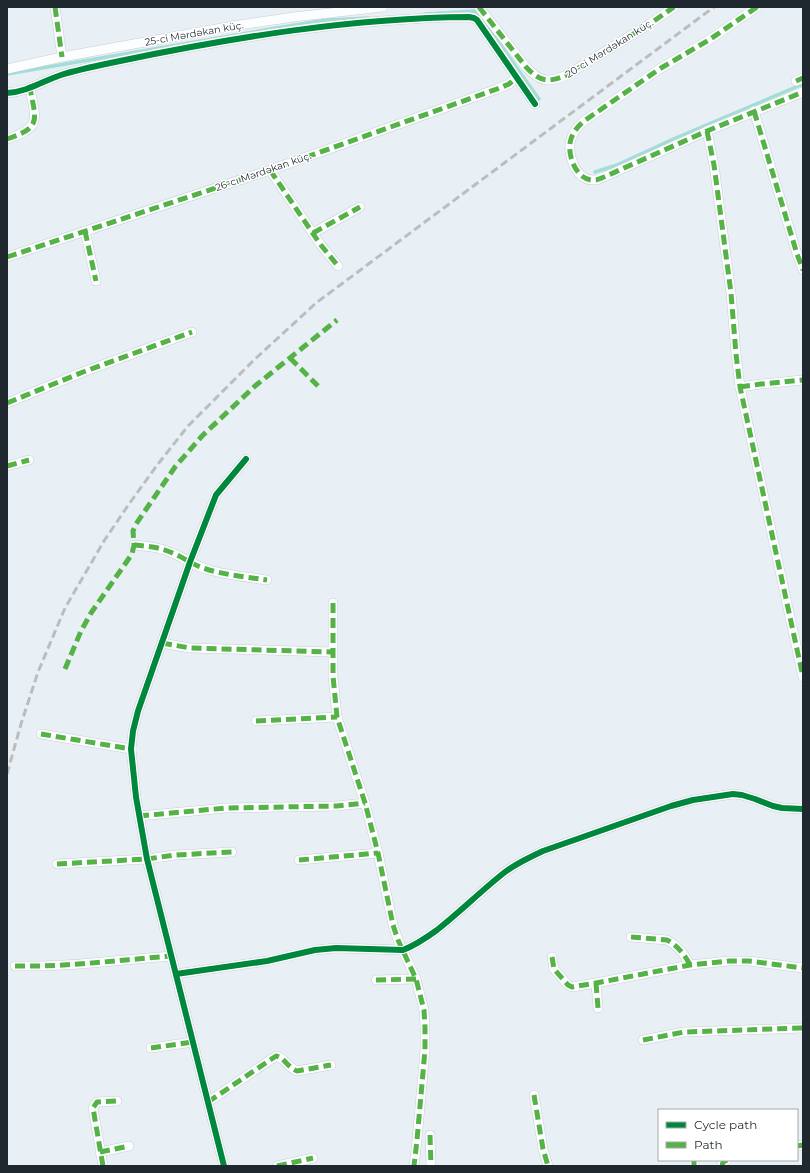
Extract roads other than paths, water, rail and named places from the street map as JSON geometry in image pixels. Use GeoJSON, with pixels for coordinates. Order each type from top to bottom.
{"type":"FeatureCollection","features":[{"type":"Feature","properties":{"kind":"street"},"geometry":{"type":"LineString","coordinates":[[55,7],[62,57]]}},
{"type":"Feature","properties":{"kind":"street","name":"25-ci Mərdəkan küç."},"geometry":{"type":"LineString","coordinates":[[7,69],[62,57],[233,26],[294,17],[382,7]]}},
{"type":"Feature","properties":{"kind":"street","name":"20-ci Mərdəkan küç."},"geometry":{"type":"LineString","coordinates":[[479,7],[534,76],[547,81],[567,75],[674,7]]}},
{"type":"Feature","properties":{"kind":"street"},"geometry":{"type":"LineString","coordinates":[[757,7],[720,33],[661,68],[578,126],[571,138],[570,143],[570,157],[573,163],[579,173],[584,177],[594,180],[604,177],[707,131],[803,92]]}},
{"type":"Feature","properties":{"kind":"street"},"geometry":{"type":"LineString","coordinates":[[7,93],[17,92],[62,75],[106,63],[173,50],[324,26],[404,18],[469,17],[477,20],[535,104]]}},
{"type":"Feature","properties":{"kind":"street","name":"26-cı Mərdəkan küç."},"geometry":{"type":"LineString","coordinates":[[7,257],[270,170],[497,89],[509,84],[516,78]]}},
{"type":"Feature","properties":{"kind":"street"},"geometry":{"type":"LineString","coordinates":[[7,139],[19,135],[32,127],[35,114],[30,88]]}},
{"type":"Feature","properties":{"kind":"street"},"geometry":{"type":"LineString","coordinates":[[754,111],[803,270]]}},
{"type":"Feature","properties":{"kind":"street"},"geometry":{"type":"LineString","coordinates":[[707,131],[714,165],[731,293],[740,387],[803,677]]}},
{"type":"Feature","properties":{"kind":"street"},"geometry":{"type":"LineString","coordinates":[[270,170],[313,233],[338,266]]}},
{"type":"Feature","properties":{"kind":"street"},"geometry":{"type":"LineString","coordinates":[[313,233],[360,207]]}},
{"type":"Feature","properties":{"kind":"street"},"geometry":{"type":"LineString","coordinates":[[85,231],[96,281]]}},
{"type":"Feature","properties":{"kind":"street"},"geometry":{"type":"LineString","coordinates":[[7,403],[83,372],[192,332]]}},
{"type":"Feature","properties":{"kind":"street"},"geometry":{"type":"LineString","coordinates":[[740,387],[803,380]]}},
{"type":"Feature","properties":{"kind":"street"},"geometry":{"type":"LineString","coordinates":[[224,1166],[147,859],[136,797],[131,749],[133,731],[138,711],[190,562],[216,495],[246,459]]}},
{"type":"Feature","properties":{"kind":"street"},"geometry":{"type":"LineString","coordinates":[[7,466],[29,460]]}},
{"type":"Feature","properties":{"kind":"street"},"geometry":{"type":"LineString","coordinates":[[134,545],[163,549],[172,552],[206,570],[267,580]]}},
{"type":"Feature","properties":{"kind":"street"},"geometry":{"type":"LineString","coordinates":[[334,603],[332,652],[337,717],[365,804],[398,940],[416,979],[423,1004],[425,1027],[424,1058],[414,1166]]}},
{"type":"Feature","properties":{"kind":"street"},"geometry":{"type":"LineString","coordinates":[[162,643],[190,648],[332,652]]}},
{"type":"Feature","properties":{"kind":"street"},"geometry":{"type":"LineString","coordinates":[[256,721],[337,717]]}},
{"type":"Feature","properties":{"kind":"street"},"geometry":{"type":"LineString","coordinates":[[41,734],[131,749]]}},
{"type":"Feature","properties":{"kind":"street"},"geometry":{"type":"LineString","coordinates":[[176,974],[267,961],[315,950],[336,948],[403,950],[414,946],[423,940],[452,918],[506,872],[525,859],[543,851],[683,802],[733,794],[755,798],[777,807],[803,809]]}},
{"type":"Feature","properties":{"kind":"street"},"geometry":{"type":"LineString","coordinates":[[139,816],[226,808],[365,804]]}},
{"type":"Feature","properties":{"kind":"street"},"geometry":{"type":"LineString","coordinates":[[58,864],[232,852]]}},
{"type":"Feature","properties":{"kind":"street"},"geometry":{"type":"LineString","coordinates":[[299,860],[378,853]]}},
{"type":"Feature","properties":{"kind":"street"},"geometry":{"type":"LineString","coordinates":[[631,937],[668,940],[672,942],[688,960],[690,965]]}},
{"type":"Feature","properties":{"kind":"street"},"geometry":{"type":"LineString","coordinates":[[15,966],[63,965],[171,956]]}},
{"type":"Feature","properties":{"kind":"street"},"geometry":{"type":"LineString","coordinates":[[552,957],[554,969],[568,985],[577,987],[690,965],[729,961],[749,961],[803,968]]}},
{"type":"Feature","properties":{"kind":"street"},"geometry":{"type":"LineString","coordinates":[[376,980],[416,979]]}},
{"type":"Feature","properties":{"kind":"street"},"geometry":{"type":"LineString","coordinates":[[596,983],[598,1008]]}},
{"type":"Feature","properties":{"kind":"street"},"geometry":{"type":"LineString","coordinates":[[643,1040],[684,1032],[803,1028]]}},
{"type":"Feature","properties":{"kind":"street"},"geometry":{"type":"LineString","coordinates":[[151,1048],[193,1042]]}},
{"type":"Feature","properties":{"kind":"street"},"geometry":{"type":"LineString","coordinates":[[208,1102],[276,1056],[282,1058],[291,1069],[297,1070],[331,1065]]}},
{"type":"Feature","properties":{"kind":"street"},"geometry":{"type":"LineString","coordinates":[[534,1095],[543,1149],[548,1166]]}},
{"type":"Feature","properties":{"kind":"street"},"geometry":{"type":"LineString","coordinates":[[103,1166],[93,1108],[97,1102],[117,1101]]}},
{"type":"Feature","properties":{"kind":"street"},"geometry":{"type":"LineString","coordinates":[[430,1135],[431,1166]]}},
{"type":"Feature","properties":{"kind":"street"},"geometry":{"type":"LineString","coordinates":[[100,1152],[129,1146]]}},
{"type":"Feature","properties":{"kind":"street"},"geometry":{"type":"LineString","coordinates":[[277,1166],[313,1158]]}},
{"type":"Feature","properties":{"kind":"waterway"},"geometry":{"type":"LineString","coordinates":[[425,14],[476,11],[539,99]]}},
{"type":"Feature","properties":{"kind":"waterway"},"geometry":{"type":"LineString","coordinates":[[7,74],[327,20],[369,18]]}},
{"type":"Feature","properties":{"kind":"waterway"},"geometry":{"type":"LineString","coordinates":[[595,172],[617,165],[671,140],[803,84]]}},
{"type":"Feature","properties":{"kind":"railway"},"geometry":{"type":"LineString","coordinates":[[7,774],[38,672],[65,608],[104,541],[129,504],[188,426],[254,360],[316,303],[714,7]]}}]}
